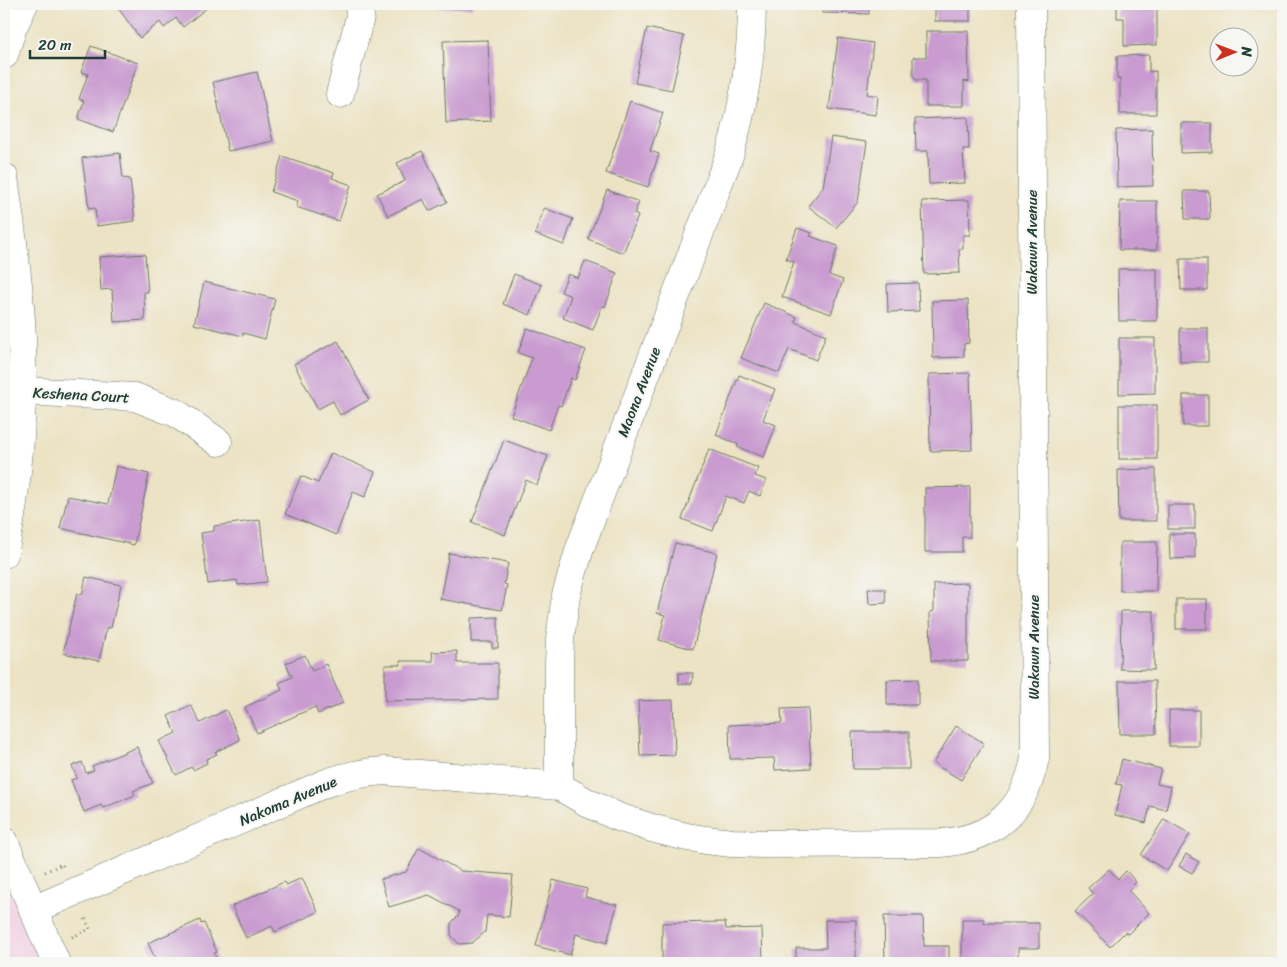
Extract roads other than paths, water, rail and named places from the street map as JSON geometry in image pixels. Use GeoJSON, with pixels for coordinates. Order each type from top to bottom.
{"type":"FeatureCollection","features":[{"type":"Feature","properties":{"kind":"street"},"geometry":{"type":"LineString","coordinates":[[4,55],[13,27],[24,4]]}},
{"type":"Feature","properties":{"kind":"street"},"geometry":{"type":"LineString","coordinates":[[340,94],[360,17],[359,4]]}},
{"type":"Feature","properties":{"kind":"street","name":"Maona Avenue"},"geometry":{"type":"LineString","coordinates":[[559,786],[559,664],[560,638],[566,596],[580,548],[729,156],[738,125],[747,78],[752,4]]}},
{"type":"Feature","properties":{"kind":"street","name":"Wakawn Avenue"},"geometry":{"type":"LineString","coordinates":[[559,786],[588,803],[655,829],[706,840],[746,844],[931,843],[967,840],[991,829],[1002,821],[1019,801],[1032,771],[1035,749],[1031,4]]}},
{"type":"Feature","properties":{"kind":"street"},"geometry":{"type":"LineString","coordinates":[[4,176],[22,338],[21,426],[18,471],[4,554]]}},
{"type":"Feature","properties":{"kind":"street","name":"Keshena Court"},"geometry":{"type":"LineString","coordinates":[[22,391],[135,397],[176,412],[218,442]]}},
{"type":"Feature","properties":{"kind":"street","name":"Nakoma Avenue"},"geometry":{"type":"LineString","coordinates":[[33,910],[326,784],[354,775],[385,771],[559,786]]}},
{"type":"Feature","properties":{"kind":"street"},"geometry":{"type":"LineString","coordinates":[[4,841],[56,963]]}}]}
